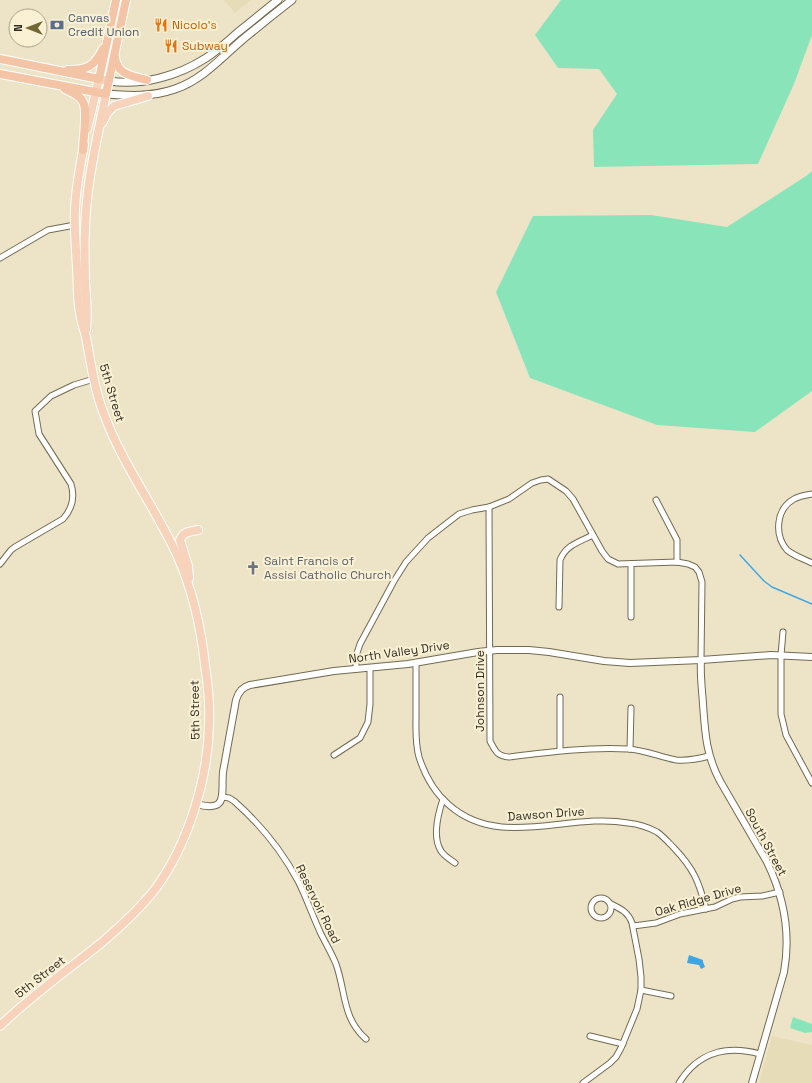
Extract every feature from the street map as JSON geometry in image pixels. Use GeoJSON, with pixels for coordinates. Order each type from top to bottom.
{"type":"FeatureCollection","features":[{"type":"Feature","properties":{"kind":"highway"},"geometry":{"type":"LineString","coordinates":[[0,59],[99,79],[116,0]]}},
{"type":"Feature","properties":{"kind":"highway"},"geometry":{"type":"LineString","coordinates":[[126,0],[117,42],[115,57],[116,62],[119,68],[125,73],[147,80]]}},
{"type":"Feature","properties":{"kind":"highway"},"geometry":{"type":"LineString","coordinates":[[45,68],[74,70],[87,67],[96,62],[108,38]]}},
{"type":"Feature","properties":{"kind":"highway","name":"5th Street"},"geometry":{"type":"LineString","coordinates":[[106,94],[117,42]]}},
{"type":"Feature","properties":{"kind":"highway"},"geometry":{"type":"LineString","coordinates":[[0,74],[106,94]]}},
{"type":"Feature","properties":{"kind":"highway"},"geometry":{"type":"LineString","coordinates":[[55,84],[76,95],[83,102],[85,116],[82,150]]}},
{"type":"Feature","properties":{"kind":"main road"},"geometry":{"type":"LineString","coordinates":[[99,79],[121,82],[147,80],[173,74],[190,67],[221,47],[278,0]]}},
{"type":"Feature","properties":{"kind":"main road"},"geometry":{"type":"LineString","coordinates":[[98,131],[108,112],[114,106],[175,89],[194,79],[208,70],[242,40],[292,0]]}},
{"type":"Feature","properties":{"kind":"main road","name":"5th Street"},"geometry":{"type":"LineString","coordinates":[[0,1026],[30,999],[81,960],[122,925],[157,887],[170,867],[184,838],[196,804],[207,752],[209,710],[202,641],[197,612],[180,561],[169,538],[123,458],[103,413],[80,313],[75,225],[76,192],[82,150],[99,79]]}},
{"type":"Feature","properties":{"kind":"main road"},"geometry":{"type":"LineString","coordinates":[[106,94],[148,96]]}},
{"type":"Feature","properties":{"kind":"main road","name":"5th Street"},"geometry":{"type":"LineString","coordinates":[[86,337],[88,314],[86,298],[85,221],[89,182],[106,94]]}},
{"type":"Feature","properties":{"kind":"main road"},"geometry":{"type":"LineString","coordinates":[[85,137],[80,211],[85,221]]}},
{"type":"Feature","properties":{"kind":"main road"},"geometry":{"type":"LineString","coordinates":[[75,225],[79,230],[81,271],[86,298]]}},
{"type":"Feature","properties":{"kind":"main road"},"geometry":{"type":"LineString","coordinates":[[190,588],[188,566],[180,540],[182,535],[186,532],[198,530]]}},
{"type":"Feature","properties":{"kind":"street"},"geometry":{"type":"LineString","coordinates":[[0,258],[48,230],[75,225]]}},
{"type":"Feature","properties":{"kind":"street"},"geometry":{"type":"LineString","coordinates":[[0,564],[7,554],[15,547],[63,519],[68,514],[72,503],[73,490],[71,484],[39,434],[35,411],[51,396],[74,385],[94,379]]}},
{"type":"Feature","properties":{"kind":"street"},"geometry":{"type":"LineString","coordinates":[[356,669],[356,656],[360,644],[394,581],[406,562],[428,538],[459,514],[489,507],[509,499],[532,483],[548,479],[566,491],[574,499],[602,551],[608,559],[618,564],[677,562],[695,567],[699,572],[702,582],[702,660]]}},
{"type":"Feature","properties":{"kind":"street"},"geometry":{"type":"LineString","coordinates":[[812,494],[799,496],[789,503],[778,521],[778,529],[782,543],[788,551],[812,563]]}},
{"type":"Feature","properties":{"kind":"street"},"geometry":{"type":"LineString","coordinates":[[656,500],[677,540],[677,562]]}},
{"type":"Feature","properties":{"kind":"street","name":"Johnson Drive"},"geometry":{"type":"LineString","coordinates":[[489,507],[490,742],[495,751],[501,756],[509,757],[560,750],[602,748],[630,749],[649,752],[676,760],[690,760],[709,756]]}},
{"type":"Feature","properties":{"kind":"street"},"geometry":{"type":"LineString","coordinates":[[559,607],[560,560],[562,554],[568,547],[593,534]]}},
{"type":"Feature","properties":{"kind":"street"},"geometry":{"type":"LineString","coordinates":[[631,564],[632,617]]}},
{"type":"Feature","properties":{"kind":"street"},"geometry":{"type":"LineString","coordinates":[[783,632],[781,655],[781,714],[786,734],[812,783]]}},
{"type":"Feature","properties":{"kind":"street","name":"North Valley Drive"},"geometry":{"type":"LineString","coordinates":[[223,797],[223,772],[236,700],[241,690],[250,685],[313,674],[416,663],[490,651],[529,650],[604,661],[630,663],[781,655],[812,657]]}},
{"type":"Feature","properties":{"kind":"street","name":"South Street"},"geometry":{"type":"LineString","coordinates":[[702,660],[701,671],[705,731],[709,756],[720,781],[767,862],[776,881],[780,892],[786,925],[786,960],[782,981],[752,1083]]}},
{"type":"Feature","properties":{"kind":"street","name":"Dawson Drive"},"geometry":{"type":"LineString","coordinates":[[416,663],[416,733],[419,755],[429,782],[443,799],[454,809],[477,822],[495,826],[549,826],[601,820],[625,822],[650,829],[666,839],[683,857],[699,885],[706,909]]}},
{"type":"Feature","properties":{"kind":"street"},"geometry":{"type":"LineString","coordinates":[[334,755],[360,738],[368,722],[370,704],[370,668]]}},
{"type":"Feature","properties":{"kind":"street"},"geometry":{"type":"LineString","coordinates":[[560,697],[560,750]]}},
{"type":"Feature","properties":{"kind":"street"},"geometry":{"type":"LineString","coordinates":[[630,749],[631,708]]}},
{"type":"Feature","properties":{"kind":"street"},"geometry":{"type":"LineString","coordinates":[[196,804],[214,806],[223,797]]}},
{"type":"Feature","properties":{"kind":"street","name":"Reservoir Road"},"geometry":{"type":"LineString","coordinates":[[223,797],[234,801],[260,827],[281,853],[292,871],[336,964],[352,1021],[358,1031],[366,1039]]}},
{"type":"Feature","properties":{"kind":"street"},"geometry":{"type":"LineString","coordinates":[[443,799],[437,826],[437,843],[441,852],[455,863]]}},
{"type":"Feature","properties":{"kind":"street","name":"Oak Ridge Drive"},"geometry":{"type":"LineString","coordinates":[[633,926],[656,923],[680,914],[718,906],[740,897],[762,896],[780,892]]}},
{"type":"Feature","properties":{"kind":"street"},"geometry":{"type":"LineString","coordinates":[[583,1083],[614,1060],[623,1044],[637,1009],[641,990],[639,963],[633,926],[628,914],[622,909],[611,904]]}},
{"type":"Feature","properties":{"kind":"street"},"geometry":{"type":"LineString","coordinates":[[641,990],[671,996]]}},
{"type":"Feature","properties":{"kind":"street"},"geometry":{"type":"LineString","coordinates":[[590,1036],[623,1044]]}},
{"type":"Feature","properties":{"kind":"street"},"geometry":{"type":"LineString","coordinates":[[679,1083],[687,1071],[694,1065],[704,1058],[716,1053],[737,1050],[760,1054]]}},
{"type":"Feature","properties":{"kind":"shaded area"},"geometry":{"type":"Polygon","coordinates":[[[224,0],[251,0],[235,13],[224,0]]]}},
{"type":"Feature","properties":{"kind":"shaded area"},"geometry":{"type":"Polygon","coordinates":[[[772,1036],[812,1045],[812,1083],[759,1083],[772,1036]]]}},
{"type":"Feature","properties":{"kind":"green space"},"geometry":{"type":"Polygon","coordinates":[[[561,0],[812,0],[812,35],[794,84],[758,164],[594,167],[593,130],[617,94],[599,69],[558,68],[535,35],[561,0]]]}},
{"type":"Feature","properties":{"kind":"green space"},"geometry":{"type":"Polygon","coordinates":[[[812,171],[812,391],[755,432],[657,425],[530,378],[496,292],[533,216],[651,215],[727,227],[812,171]]]}},
{"type":"Feature","properties":{"kind":"green space"},"geometry":{"type":"Polygon","coordinates":[[[793,1017],[812,1024],[812,1032],[805,1033],[790,1028],[793,1017]]]}},
{"type":"Feature","properties":{"kind":"water"},"geometry":{"type":"Polygon","coordinates":[[[689,955],[703,960],[705,967],[701,969],[699,965],[687,963],[689,955]]]}},
{"type":"Feature","properties":{"kind":"waterway"},"geometry":{"type":"LineString","coordinates":[[740,555],[764,581],[772,587],[812,604]]}},
{"type":"Feature","properties":{"kind":"place","name":"Canvas Credit Union"},"geometry":{"type":"Point","coordinates":[57,25]}},
{"type":"Feature","properties":{"kind":"place","name":"Nicolo's"},"geometry":{"type":"Point","coordinates":[161,25]}},
{"type":"Feature","properties":{"kind":"place","name":"Subway"},"geometry":{"type":"Point","coordinates":[171,46]}},
{"type":"Feature","properties":{"kind":"place","name":"Saint Francis of Assisi Catholic Church"},"geometry":{"type":"Point","coordinates":[253,568]}}]}
